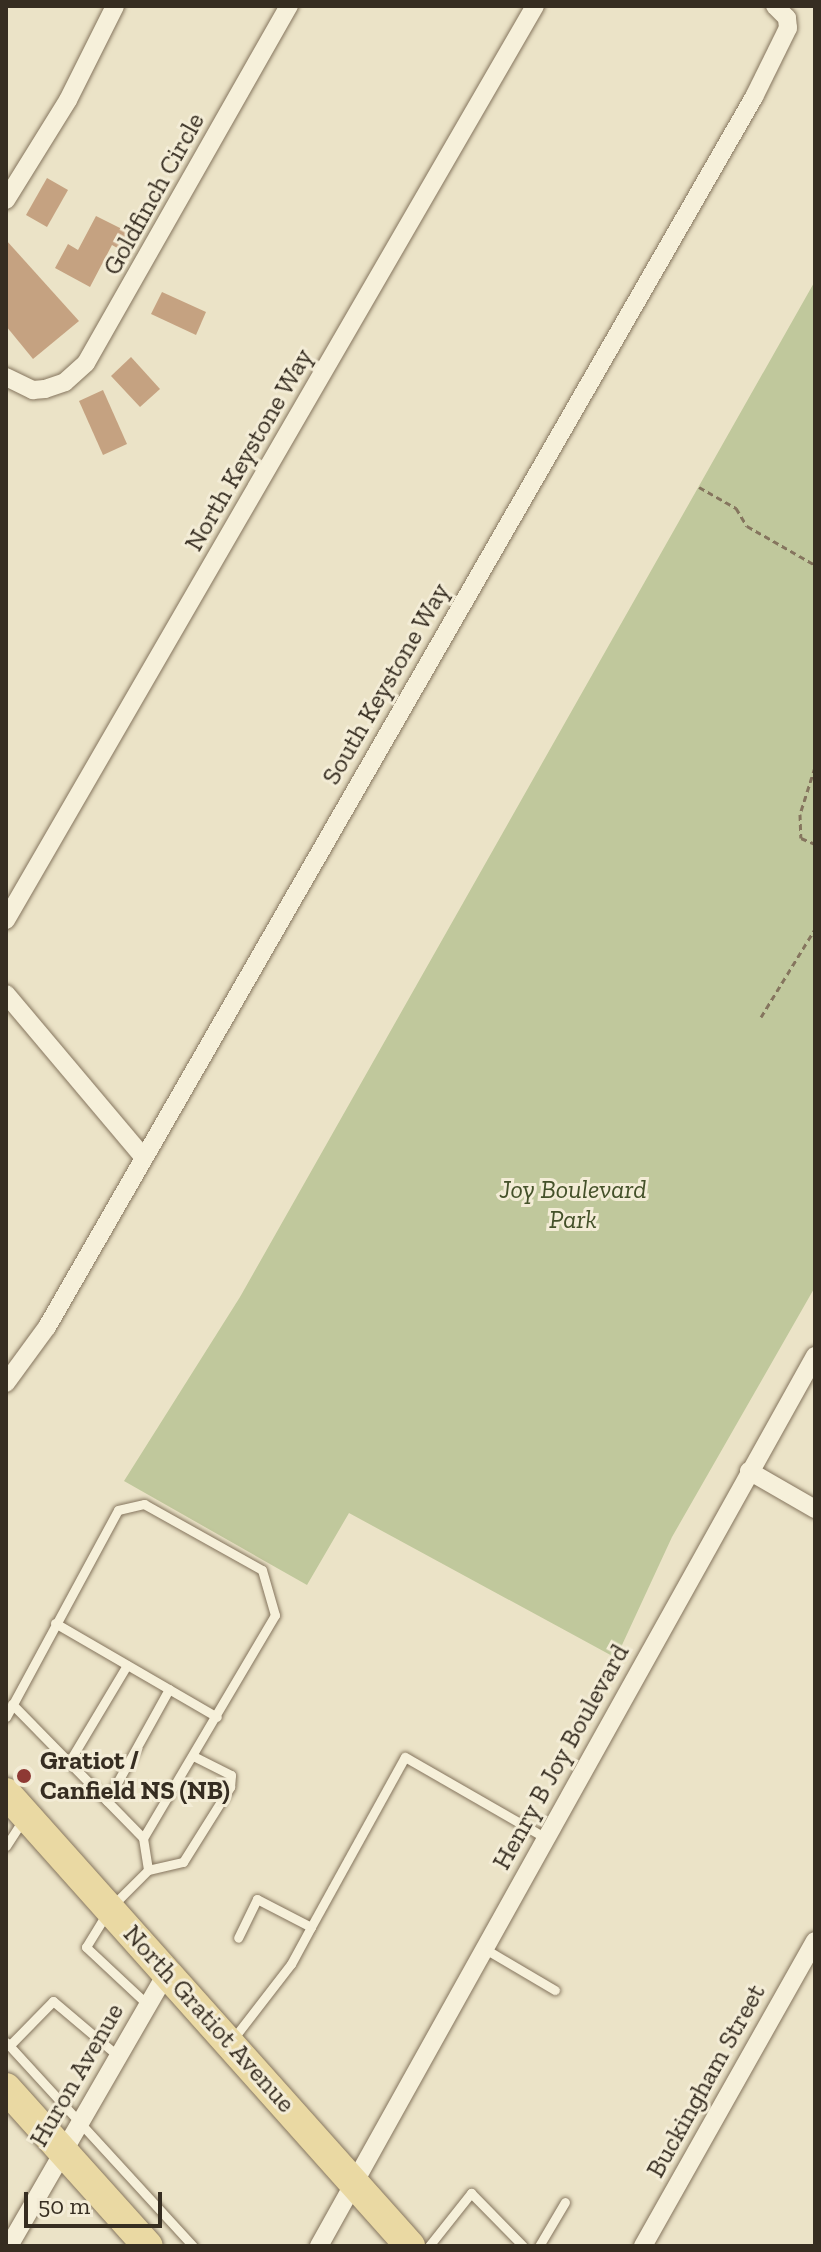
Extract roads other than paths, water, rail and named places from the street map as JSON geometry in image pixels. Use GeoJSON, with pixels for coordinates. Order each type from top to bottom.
{"type":"FeatureCollection","features":[{"type":"Feature","properties":{"kind":"main road","name":"North Gratiot Avenue"},"geometry":{"type":"LineString","coordinates":[[6,1793],[410,2246]]}},
{"type":"Feature","properties":{"kind":"main road"},"geometry":{"type":"LineString","coordinates":[[6,2088],[148,2246]]}},
{"type":"Feature","properties":{"kind":"street"},"geometry":{"type":"LineString","coordinates":[[6,200],[68,100],[115,6]]}},
{"type":"Feature","properties":{"kind":"street","name":"Goldfinch Circle"},"geometry":{"type":"LineString","coordinates":[[6,377],[33,390],[45,389],[75,375],[98,346],[289,6]]}},
{"type":"Feature","properties":{"kind":"street","name":"North Keystone Way"},"geometry":{"type":"LineString","coordinates":[[6,920],[535,6]]}},
{"type":"Feature","properties":{"kind":"street","name":"South Keystone Way"},"geometry":{"type":"LineString","coordinates":[[6,1383],[47,1327],[754,97],[788,28],[787,18],[775,6]]}},
{"type":"Feature","properties":{"kind":"street"},"geometry":{"type":"LineString","coordinates":[[6,994],[144,1158]]}},
{"type":"Feature","properties":{"kind":"street","name":"Henry B Joy Boulevard"},"geometry":{"type":"LineString","coordinates":[[319,2246],[815,1356]]}},
{"type":"Feature","properties":{"kind":"street"},"geometry":{"type":"LineString","coordinates":[[749,1471],[815,1509]]}},
{"type":"Feature","properties":{"kind":"street","name":"Buckingham Street"},"geometry":{"type":"LineString","coordinates":[[643,2246],[815,1941]]}},
{"type":"Feature","properties":{"kind":"street","name":"Huron Avenue"},"geometry":{"type":"LineString","coordinates":[[9,2246],[167,1972]]}},
{"type":"Feature","properties":{"kind":"lane"},"geometry":{"type":"LineString","coordinates":[[6,1717],[118,1510],[144,1504],[262,1570],[275,1615],[195,1757],[143,1838]]}},
{"type":"Feature","properties":{"kind":"lane"},"geometry":{"type":"LineString","coordinates":[[55,1623],[217,1717]]}},
{"type":"Feature","properties":{"kind":"lane"},"geometry":{"type":"LineString","coordinates":[[69,1762],[127,1665]]}},
{"type":"Feature","properties":{"kind":"lane"},"geometry":{"type":"LineString","coordinates":[[107,1801],[169,1689]]}},
{"type":"Feature","properties":{"kind":"lane"},"geometry":{"type":"LineString","coordinates":[[12,1704],[143,1838],[148,1870]]}},
{"type":"Feature","properties":{"kind":"lane"},"geometry":{"type":"LineString","coordinates":[[148,2005],[86,1947],[110,1908],[148,1870],[183,1862],[230,1787],[231,1775],[195,1757]]}},
{"type":"Feature","properties":{"kind":"lane"},"geometry":{"type":"LineString","coordinates":[[231,2042],[291,1964],[405,1757],[546,1838]]}},
{"type":"Feature","properties":{"kind":"lane"},"geometry":{"type":"LineString","coordinates":[[6,1846],[26,1815]]}},
{"type":"Feature","properties":{"kind":"lane"},"geometry":{"type":"LineString","coordinates":[[238,1938],[257,1899],[311,1927]]}},
{"type":"Feature","properties":{"kind":"lane"},"geometry":{"type":"LineString","coordinates":[[485,1949],[555,1990]]}},
{"type":"Feature","properties":{"kind":"lane"},"geometry":{"type":"LineString","coordinates":[[118,2056],[53,2001],[8,2044],[193,2246]]}},
{"type":"Feature","properties":{"kind":"lane"},"geometry":{"type":"LineString","coordinates":[[429,2246],[471,2193],[523,2246]]}},
{"type":"Feature","properties":{"kind":"lane"},"geometry":{"type":"LineString","coordinates":[[539,2246],[565,2202]]}},
{"type":"Feature","properties":{"kind":"place","name":"Gratiot / Canfield NS (NB)"},"geometry":{"type":"Point","coordinates":[24,1776]}},
{"type":"Feature","properties":{"kind":"park label","name":"Joy Boulevard Park"},"geometry":{"type":"Point","coordinates":[573,1205]}}]}
